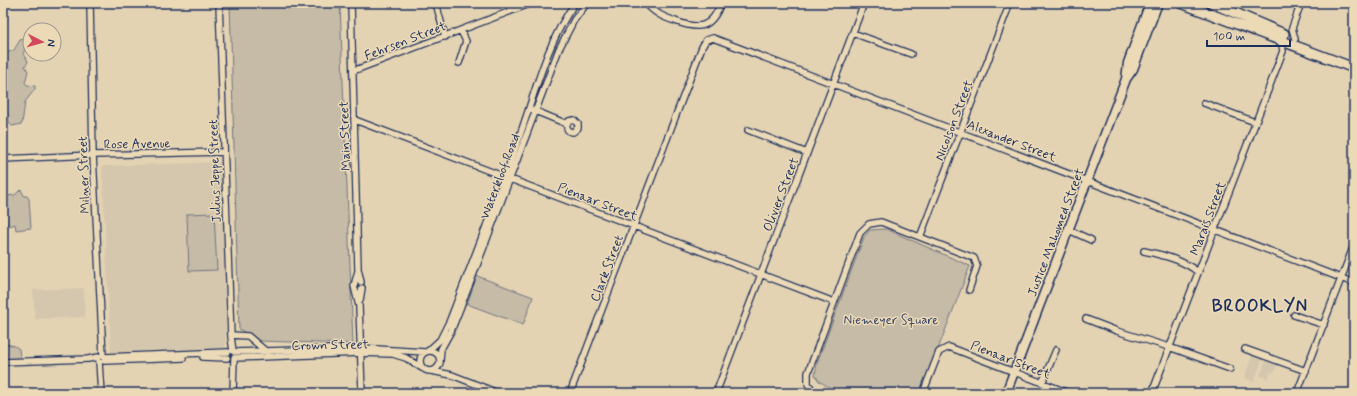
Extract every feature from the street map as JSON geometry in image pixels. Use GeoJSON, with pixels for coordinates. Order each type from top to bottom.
{"type":"FeatureCollection","features":[{"type":"Feature","properties":{"kind":"main road","name":"Justice Mahomed Street"},"geometry":{"type":"LineString","coordinates":[[1006,393],[1126,79],[1129,58],[1150,3]]}},
{"type":"Feature","properties":{"kind":"main road","name":"Justice Mahomed Street"},"geometry":{"type":"LineString","coordinates":[[1126,79],[1133,69],[1158,3]]}},
{"type":"Feature","properties":{"kind":"main road"},"geometry":{"type":"LineString","coordinates":[[1181,3],[1219,17],[1281,36]]}},
{"type":"Feature","properties":{"kind":"main road"},"geometry":{"type":"LineString","coordinates":[[1196,3],[1213,10],[1219,17]]}},
{"type":"Feature","properties":{"kind":"main road"},"geometry":{"type":"LineString","coordinates":[[1212,3],[1281,36],[1354,68]]}},
{"type":"Feature","properties":{"kind":"main road"},"geometry":{"type":"LineString","coordinates":[[1295,42],[1354,61]]}},
{"type":"Feature","properties":{"kind":"street","name":"Milner Street"},"geometry":{"type":"LineString","coordinates":[[90,3],[101,346],[101,393]]}},
{"type":"Feature","properties":{"kind":"street","name":"Julius Jeppe Street"},"geometry":{"type":"LineString","coordinates":[[219,3],[231,351]]}},
{"type":"Feature","properties":{"kind":"street","name":"Main Street"},"geometry":{"type":"LineString","coordinates":[[350,3],[355,120],[358,285],[362,393]]}},
{"type":"Feature","properties":{"kind":"street"},"geometry":{"type":"LineString","coordinates":[[436,3],[445,37]]}},
{"type":"Feature","properties":{"kind":"street"},"geometry":{"type":"LineString","coordinates":[[509,3],[511,12]]}},
{"type":"Feature","properties":{"kind":"street","name":"Fehrsen Street"},"geometry":{"type":"LineString","coordinates":[[353,71],[532,3]]}},
{"type":"Feature","properties":{"kind":"street","name":"Waterkloof Road"},"geometry":{"type":"LineString","coordinates":[[440,362],[441,349],[451,331],[532,110],[539,80],[557,33],[575,3]]}},
{"type":"Feature","properties":{"kind":"street","name":"Waterkloof Road"},"geometry":{"type":"LineString","coordinates":[[532,110],[546,83],[565,36],[574,20],[587,3]]}},
{"type":"Feature","properties":{"kind":"street"},"geometry":{"type":"LineString","coordinates":[[646,3],[660,16],[697,27],[710,22],[721,3]]}},
{"type":"Feature","properties":{"kind":"street","name":"Olivier Street"},"geometry":{"type":"LineString","coordinates":[[716,393],[864,3]]}},
{"type":"Feature","properties":{"kind":"street"},"geometry":{"type":"LineString","coordinates":[[1292,28],[1281,36],[1283,51],[1295,42],[1292,28],[1301,3]]}},
{"type":"Feature","properties":{"kind":"street","name":"Nicolson Street"},"geometry":{"type":"LineString","coordinates":[[920,237],[1008,7]]}},
{"type":"Feature","properties":{"kind":"street"},"geometry":{"type":"LineString","coordinates":[[459,63],[466,41],[461,30]]}},
{"type":"Feature","properties":{"kind":"street"},"geometry":{"type":"LineString","coordinates":[[853,33],[911,54]]}},
{"type":"Feature","properties":{"kind":"street","name":"Alexander Street"},"geometry":{"type":"LineString","coordinates":[[706,40],[716,39],[1354,283]]}},
{"type":"Feature","properties":{"kind":"street","name":"Clark Street"},"geometry":{"type":"LineString","coordinates":[[570,393],[706,40]]}},
{"type":"Feature","properties":{"kind":"street","name":"Marais Street"},"geometry":{"type":"LineString","coordinates":[[1152,393],[1283,51]]}},
{"type":"Feature","properties":{"kind":"street"},"geometry":{"type":"LineString","coordinates":[[539,80],[546,83]]}},
{"type":"Feature","properties":{"kind":"street"},"geometry":{"type":"LineString","coordinates":[[1204,103],[1255,122]]}},
{"type":"Feature","properties":{"kind":"street"},"geometry":{"type":"LineString","coordinates":[[532,110],[567,124]]}},
{"type":"Feature","properties":{"kind":"street","name":"Pienaar Street"},"geometry":{"type":"LineString","coordinates":[[355,120],[834,302]]}},
{"type":"Feature","properties":{"kind":"street"},"geometry":{"type":"LineString","coordinates":[[748,130],[807,152]]}},
{"type":"Feature","properties":{"kind":"street","name":"Rose Avenue"},"geometry":{"type":"LineString","coordinates":[[3,159],[223,152]]}},
{"type":"Feature","properties":{"kind":"street"},"geometry":{"type":"LineString","coordinates":[[815,393],[809,387],[807,376],[860,233],[864,227],[872,223],[881,222],[976,260],[976,270],[969,290]]}},
{"type":"Feature","properties":{"kind":"street"},"geometry":{"type":"LineString","coordinates":[[1069,230],[1091,240]]}},
{"type":"Feature","properties":{"kind":"street"},"geometry":{"type":"LineString","coordinates":[[1297,393],[1354,245]]}},
{"type":"Feature","properties":{"kind":"street","name":"Waterkloof Road"},"geometry":{"type":"LineString","coordinates":[[426,352],[437,343],[444,333],[480,249]]}},
{"type":"Feature","properties":{"kind":"street"},"geometry":{"type":"LineString","coordinates":[[1144,251],[1160,254],[1190,265],[1198,272]]}},
{"type":"Feature","properties":{"kind":"street"},"geometry":{"type":"LineString","coordinates":[[1294,315],[1324,325]]}},
{"type":"Feature","properties":{"kind":"street"},"geometry":{"type":"LineString","coordinates":[[1086,319],[1131,336],[1169,347],[1230,369]]}},
{"type":"Feature","properties":{"kind":"street"},"geometry":{"type":"LineString","coordinates":[[231,336],[248,336],[268,354]]}},
{"type":"Feature","properties":{"kind":"street","name":"Pienaar Street"},"geometry":{"type":"LineString","coordinates":[[923,393],[937,355],[940,350],[945,348],[952,348],[1069,393]]}},
{"type":"Feature","properties":{"kind":"street"},"geometry":{"type":"LineString","coordinates":[[1245,349],[1306,371]]}},
{"type":"Feature","properties":{"kind":"street"},"geometry":{"type":"LineString","coordinates":[[1042,383],[1056,350]]}},
{"type":"Feature","properties":{"kind":"street"},"geometry":{"type":"LineString","coordinates":[[231,351],[232,393]]}},
{"type":"Feature","properties":{"kind":"street"},"geometry":{"type":"LineString","coordinates":[[231,351],[231,359]]}},
{"type":"Feature","properties":{"kind":"street","name":"Crown Street"},"geometry":{"type":"LineString","coordinates":[[3,362],[208,355],[231,351],[254,354],[360,351],[426,352]]}},
{"type":"Feature","properties":{"kind":"street","name":"Crown Street"},"geometry":{"type":"LineString","coordinates":[[360,351],[401,356],[422,368]]}},
{"type":"Feature","properties":{"kind":"street"},"geometry":{"type":"LineString","coordinates":[[452,376],[445,370],[437,354],[426,352],[420,360],[422,368],[452,376],[498,393]]}},
{"type":"Feature","properties":{"kind":"street","name":"Crown Street"},"geometry":{"type":"LineString","coordinates":[[208,355],[231,359],[254,354]]}},
{"type":"Feature","properties":{"kind":"street"},"geometry":{"type":"LineString","coordinates":[[431,371],[437,368],[440,362]]}},
{"type":"Feature","properties":{"kind":"shaded area"},"geometry":{"type":"Polygon","coordinates":[[[222,162],[226,348],[111,352],[102,166],[222,162]]]}},
{"type":"Feature","properties":{"kind":"shaded area"},"geometry":{"type":"Polygon","coordinates":[[[84,288],[85,317],[35,319],[33,290],[84,288]]]}},
{"type":"Feature","properties":{"kind":"shaded area"},"geometry":{"type":"Polygon","coordinates":[[[1253,353],[1263,357],[1254,382],[1244,378],[1253,353]]]}},
{"type":"Feature","properties":{"kind":"shaded area"},"geometry":{"type":"Polygon","coordinates":[[[1266,359],[1277,364],[1274,373],[1271,372],[1268,379],[1260,376],[1266,359]]]}},
{"type":"Feature","properties":{"kind":"green space"},"geometry":{"type":"Polygon","coordinates":[[[230,3],[340,3],[353,344],[259,341],[239,329],[230,3]]]}},
{"type":"Feature","properties":{"kind":"green space"},"geometry":{"type":"Polygon","coordinates":[[[22,39],[22,62],[28,62],[25,66],[28,71],[25,83],[27,85],[35,86],[35,89],[25,102],[22,124],[12,126],[9,123],[7,110],[3,109],[3,54],[14,50],[20,40],[22,39]]]}},
{"type":"Feature","properties":{"kind":"green space"},"geometry":{"type":"Polygon","coordinates":[[[3,181],[6,196],[15,195],[21,189],[24,196],[27,196],[29,199],[31,228],[16,230],[15,224],[10,226],[3,221],[3,181]]]}},
{"type":"Feature","properties":{"kind":"green space"},"geometry":{"type":"Polygon","coordinates":[[[214,213],[217,270],[189,271],[187,214],[214,213]]]}},
{"type":"Feature","properties":{"kind":"green space","name":"Niemeyer Square"},"geometry":{"type":"Polygon","coordinates":[[[886,229],[970,266],[921,393],[839,393],[819,381],[815,375],[817,363],[864,237],[870,230],[886,229]]]}},
{"type":"Feature","properties":{"kind":"green space"},"geometry":{"type":"Polygon","coordinates":[[[477,276],[533,297],[523,325],[467,304],[477,276]]]}},
{"type":"Feature","properties":{"kind":"green space"},"geometry":{"type":"Polygon","coordinates":[[[6,344],[15,346],[19,349],[20,356],[17,361],[3,364],[3,347],[6,344]]]}},
{"type":"Feature","properties":{"kind":"district","name":"BROOKLYN"},"geometry":{"type":"Point","coordinates":[1260,305]}}]}
